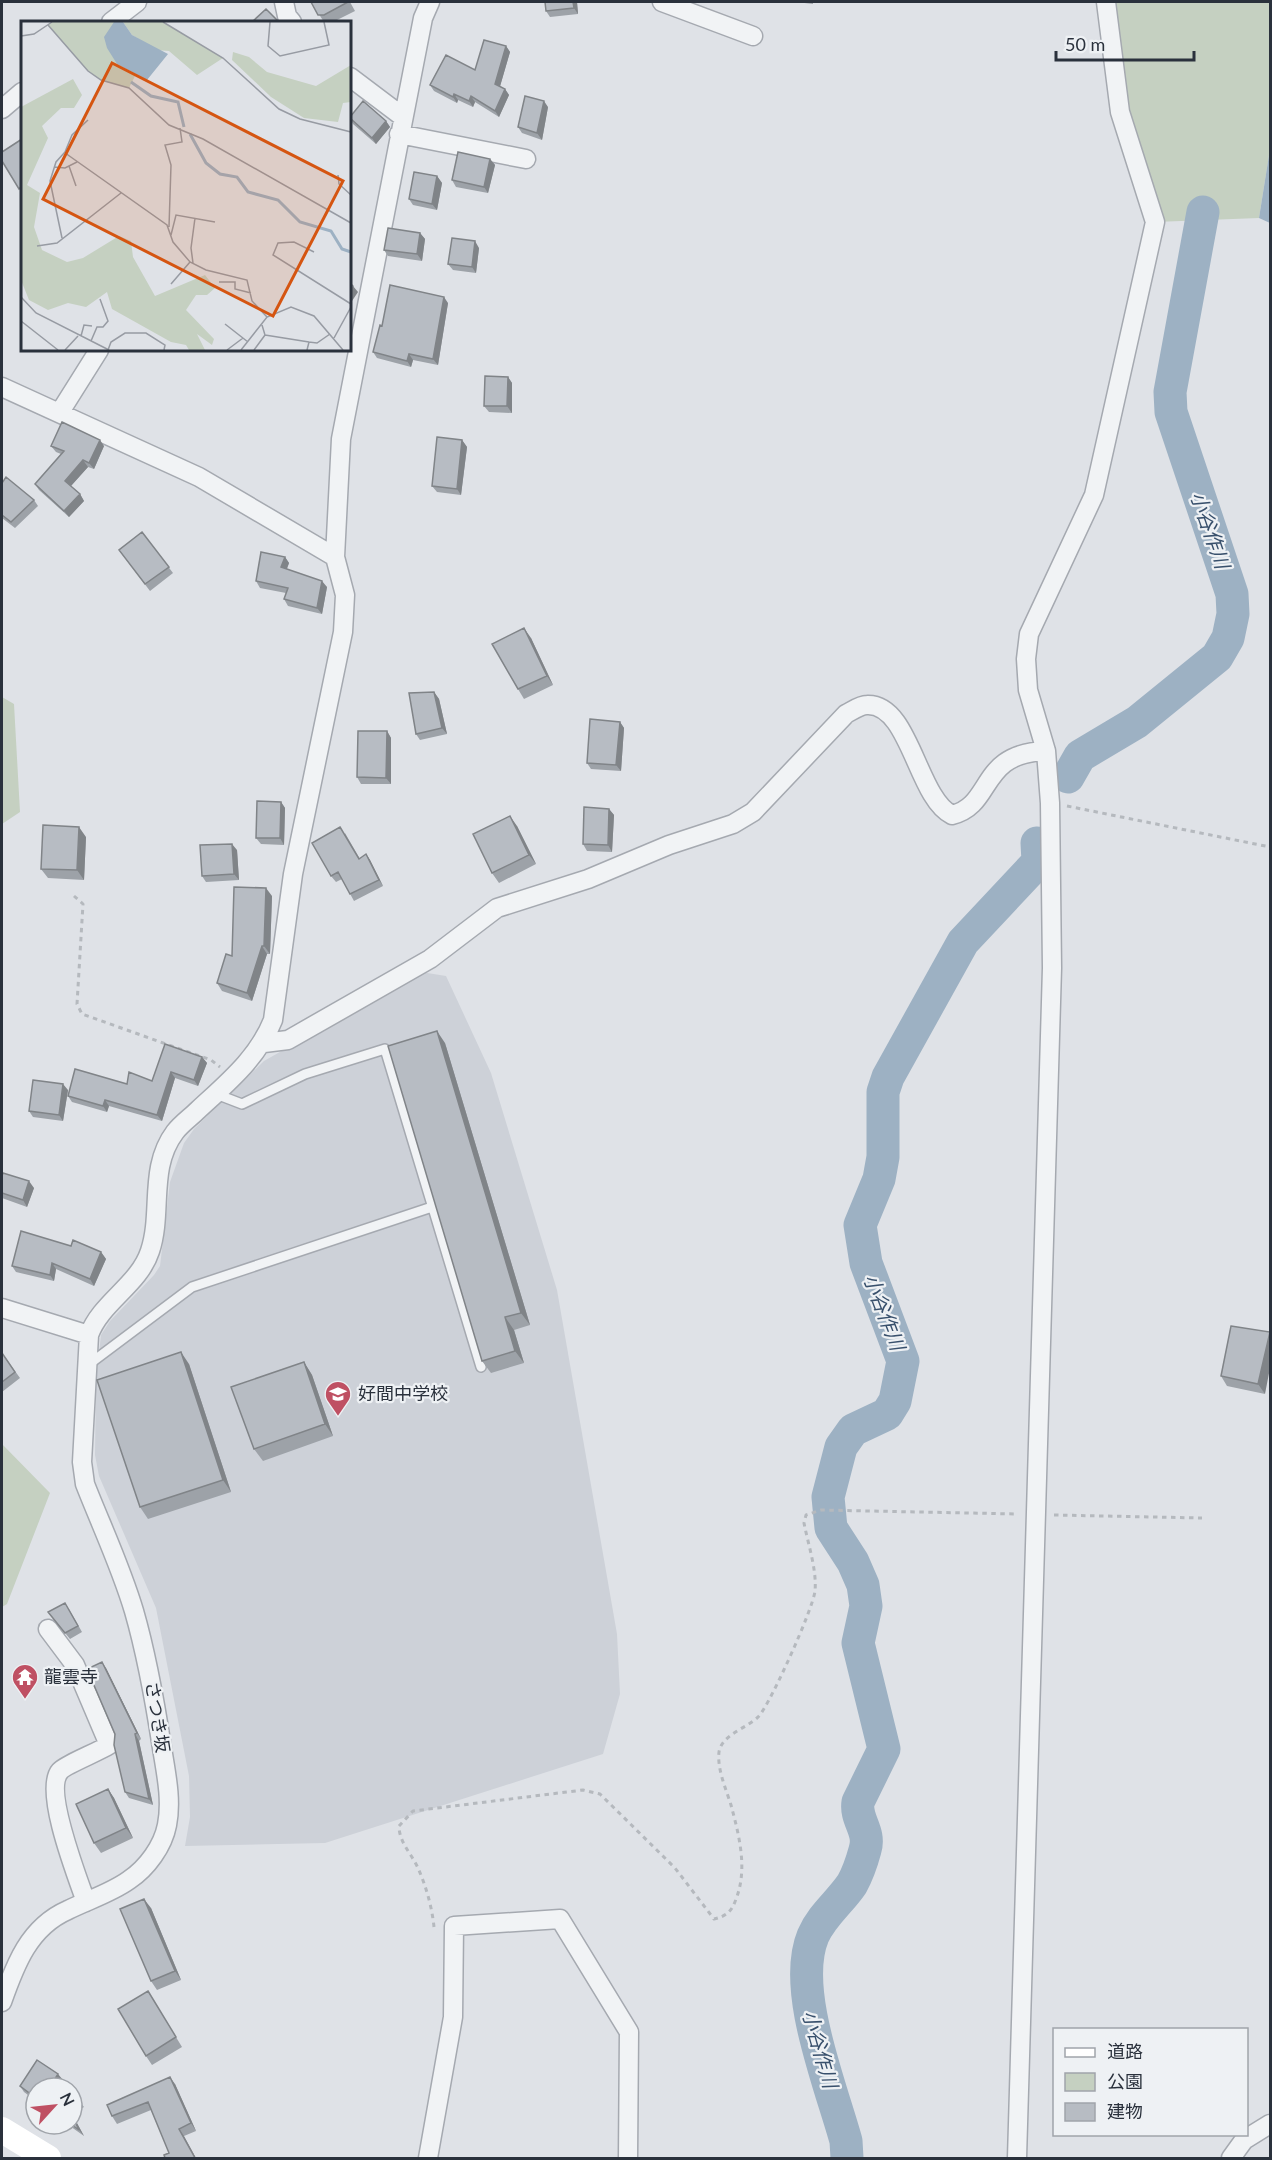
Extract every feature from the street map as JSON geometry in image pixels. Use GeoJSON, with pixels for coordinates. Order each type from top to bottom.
{"type":"FeatureCollection","features":[{"type":"Feature","properties":{"kind":"street"},"geometry":{"type":"LineString","coordinates":[[112,21],[137,2]]}},
{"type":"Feature","properties":{"kind":"street"},"geometry":{"type":"LineString","coordinates":[[284,2],[287,16],[291,21]]}},
{"type":"Feature","properties":{"kind":"street"},"geometry":{"type":"LineString","coordinates":[[2,1308],[90,1335],[94,1324],[141,1269],[150,1251],[158,1174],[175,1132],[234,1077],[264,1043],[273,1020],[293,874],[343,632],[345,595],[335,557],[341,439],[401,126],[423,18],[430,2]]}},
{"type":"Feature","properties":{"kind":"street"},"geometry":{"type":"LineString","coordinates":[[662,2],[753,36]]}},
{"type":"Feature","properties":{"kind":"street"},"geometry":{"type":"LineString","coordinates":[[1017,2158],[1052,968],[1050,803],[1046,750],[1029,690],[1026,659],[1029,634],[1094,495],[1155,222],[1120,112],[1106,2]]}},
{"type":"Feature","properties":{"kind":"street"},"geometry":{"type":"LineString","coordinates":[[351,78],[401,126],[526,159]]}},
{"type":"Feature","properties":{"kind":"street"},"geometry":{"type":"LineString","coordinates":[[2,109],[21,93]]}},
{"type":"Feature","properties":{"kind":"street"},"geometry":{"type":"LineString","coordinates":[[60,412],[98,351]]}},
{"type":"Feature","properties":{"kind":"street"},"geometry":{"type":"LineString","coordinates":[[2,387],[199,477],[335,557]]}},
{"type":"Feature","properties":{"kind":"street"},"geometry":{"type":"LineString","coordinates":[[264,1043],[288,1040],[430,958],[497,908],[588,879],[669,845],[733,824],[753,812],[846,714],[865,705],[877,706],[892,718],[903,732],[920,773],[945,812],[952,816],[964,812],[979,795],[992,773],[1015,755],[1046,750]]}},
{"type":"Feature","properties":{"kind":"street","name":"さつき坂"},"geometry":{"type":"LineString","coordinates":[[2,2002],[13,1970],[28,1942],[43,1925],[65,1911],[129,1881],[144,1867],[160,1844],[167,1825],[169,1796],[154,1691],[143,1643],[133,1608],[85,1484],[82,1462],[86,1366],[90,1335]]}},
{"type":"Feature","properties":{"kind":"street"},"geometry":{"type":"LineString","coordinates":[[48,1629],[75,1665],[109,1745],[93,1756],[62,1769],[57,1774],[56,1792],[62,1830],[86,1902]]}},
{"type":"Feature","properties":{"kind":"street"},"geometry":{"type":"LineString","coordinates":[[428,2158],[453,2017],[454,1926],[560,1919],[629,2031],[628,2158]]}},
{"type":"Feature","properties":{"kind":"street"},"geometry":{"type":"LineString","coordinates":[[1231,2158],[1244,2140],[1270,2124]]}},
{"type":"Feature","properties":{"kind":"street"},"geometry":{"type":"LineString","coordinates":[[2,2130],[48,2158]]}},
{"type":"Feature","properties":{"kind":"lane"},"geometry":{"type":"LineString","coordinates":[[216,1094],[242,1104],[305,1074],[385,1049],[481,1367]]}},
{"type":"Feature","properties":{"kind":"lane"},"geometry":{"type":"LineString","coordinates":[[86,1366],[192,1287],[432,1207]]}},
{"type":"Feature","properties":{"kind":"path"},"geometry":{"type":"LineString","coordinates":[[1050,803],[1270,847]]}},
{"type":"Feature","properties":{"kind":"path"},"geometry":{"type":"LineString","coordinates":[[74,896],[83,904],[77,1004],[82,1014],[211,1060],[234,1077]]}},
{"type":"Feature","properties":{"kind":"path"},"geometry":{"type":"LineString","coordinates":[[434,1934],[427,1894],[417,1866],[399,1835],[399,1826],[414,1811],[583,1790],[600,1794],[675,1868],[714,1919],[725,1917],[734,1907],[744,1872],[724,1786],[719,1752],[723,1742],[748,1727],[769,1702],[812,1602],[815,1581],[804,1523],[806,1515],[820,1510],[834,1511]]}},
{"type":"Feature","properties":{"kind":"shaded area","name":"好間中学校"},"geometry":{"type":"Polygon","coordinates":[[[421,972],[446,976],[491,1073],[557,1290],[617,1634],[620,1694],[603,1754],[325,1843],[185,1846],[190,1817],[189,1776],[156,1608],[99,1476],[95,1455],[96,1380],[101,1335],[110,1321],[160,1266],[170,1182],[184,1143],[194,1129],[264,1061],[421,972]]]}},
{"type":"Feature","properties":{"kind":"green space"},"geometry":{"type":"Polygon","coordinates":[[[1106,2],[1270,2],[1270,149],[1259,218],[1155,222],[1120,112],[1106,2]]]}},
{"type":"Feature","properties":{"kind":"green space"},"geometry":{"type":"Polygon","coordinates":[[[2,697],[14,704],[20,812],[2,824],[2,697]]]}},
{"type":"Feature","properties":{"kind":"green space"},"geometry":{"type":"Polygon","coordinates":[[[2,1444],[50,1493],[7,1604],[2,1607],[2,1444]]]}},
{"type":"Feature","properties":{"kind":"water"},"geometry":{"type":"Polygon","coordinates":[[[1270,149],[1270,223],[1259,218],[1270,149]]]}},
{"type":"Feature","properties":{"kind":"building"},"geometry":{"type":"Polygon","coordinates":[[[311,2],[348,2],[324,15],[318,15],[311,2]]]}},
{"type":"Feature","properties":{"kind":"building"},"geometry":{"type":"Polygon","coordinates":[[[545,2],[573,2],[574,8],[546,11],[545,2]]]}},
{"type":"Feature","properties":{"kind":"building"},"geometry":{"type":"Polygon","coordinates":[[[266,9],[278,21],[253,21],[266,9]]]}},
{"type":"Feature","properties":{"kind":"building"},"geometry":{"type":"Polygon","coordinates":[[[484,40],[506,46],[495,84],[505,89],[495,111],[471,96],[469,101],[454,94],[453,97],[430,85],[446,55],[475,70],[484,40]]]}},
{"type":"Feature","properties":{"kind":"building"},"geometry":{"type":"Polygon","coordinates":[[[525,96],[544,101],[537,133],[518,127],[525,96]]]}},
{"type":"Feature","properties":{"kind":"building"},"geometry":{"type":"Polygon","coordinates":[[[363,101],[386,121],[372,138],[351,119],[363,101]]]}},
{"type":"Feature","properties":{"kind":"building"},"geometry":{"type":"Polygon","coordinates":[[[21,140],[21,187],[19,189],[2,161],[2,152],[21,140]]]}},
{"type":"Feature","properties":{"kind":"building"},"geometry":{"type":"Polygon","coordinates":[[[458,152],[490,159],[484,187],[452,180],[458,152]]]}},
{"type":"Feature","properties":{"kind":"building"},"geometry":{"type":"Polygon","coordinates":[[[414,172],[437,176],[432,204],[409,199],[414,172]]]}},
{"type":"Feature","properties":{"kind":"building"},"geometry":{"type":"Polygon","coordinates":[[[388,228],[420,233],[417,254],[384,250],[388,228]]]}},
{"type":"Feature","properties":{"kind":"building"},"geometry":{"type":"Polygon","coordinates":[[[452,238],[475,241],[472,267],[448,264],[452,238]]]}},
{"type":"Feature","properties":{"kind":"building"},"geometry":{"type":"Polygon","coordinates":[[[390,285],[444,297],[433,359],[409,354],[407,361],[373,352],[380,325],[382,326],[390,285]]]}},
{"type":"Feature","properties":{"kind":"building"},"geometry":{"type":"Polygon","coordinates":[[[485,376],[508,377],[507,406],[484,406],[485,376]]]}},
{"type":"Feature","properties":{"kind":"building"},"geometry":{"type":"Polygon","coordinates":[[[62,422],[100,440],[89,463],[83,460],[65,481],[80,494],[64,511],[35,484],[64,451],[51,446],[62,422]]]}},
{"type":"Feature","properties":{"kind":"building"},"geometry":{"type":"Polygon","coordinates":[[[437,437],[462,440],[457,489],[432,486],[437,437]]]}},
{"type":"Feature","properties":{"kind":"building"},"geometry":{"type":"Polygon","coordinates":[[[6,477],[34,500],[11,522],[2,515],[2,483],[6,477]]]}},
{"type":"Feature","properties":{"kind":"building"},"geometry":{"type":"Polygon","coordinates":[[[142,532],[169,567],[145,584],[119,550],[142,532]]]}},
{"type":"Feature","properties":{"kind":"building"},"geometry":{"type":"Polygon","coordinates":[[[261,552],[285,557],[281,567],[322,581],[317,608],[284,599],[288,588],[256,581],[261,552]]]}},
{"type":"Feature","properties":{"kind":"building"},"geometry":{"type":"Polygon","coordinates":[[[524,628],[547,676],[518,689],[492,644],[524,628]]]}},
{"type":"Feature","properties":{"kind":"building"},"geometry":{"type":"Polygon","coordinates":[[[434,692],[442,728],[416,734],[409,693],[434,692]]]}},
{"type":"Feature","properties":{"kind":"building"},"geometry":{"type":"Polygon","coordinates":[[[590,719],[620,722],[616,765],[587,763],[590,719]]]}},
{"type":"Feature","properties":{"kind":"building"},"geometry":{"type":"Polygon","coordinates":[[[358,731],[387,731],[386,778],[357,777],[358,731]]]}},
{"type":"Feature","properties":{"kind":"building"},"geometry":{"type":"Polygon","coordinates":[[[257,801],[281,802],[280,838],[256,838],[257,801]]]}},
{"type":"Feature","properties":{"kind":"building"},"geometry":{"type":"Polygon","coordinates":[[[584,807],[609,809],[608,845],[583,844],[584,807]]]}},
{"type":"Feature","properties":{"kind":"building"},"geometry":{"type":"Polygon","coordinates":[[[510,816],[529,855],[492,873],[473,834],[510,816]]]}},
{"type":"Feature","properties":{"kind":"building"},"geometry":{"type":"Polygon","coordinates":[[[43,825],[79,827],[77,870],[41,869],[43,825]]]}},
{"type":"Feature","properties":{"kind":"building"},"geometry":{"type":"Polygon","coordinates":[[[340,827],[359,859],[366,854],[379,880],[350,894],[338,872],[331,876],[312,843],[340,827]]]}},
{"type":"Feature","properties":{"kind":"building"},"geometry":{"type":"Polygon","coordinates":[[[232,844],[234,874],[202,876],[200,845],[232,844]]]}},
{"type":"Feature","properties":{"kind":"building"},"geometry":{"type":"Polygon","coordinates":[[[234,887],[266,888],[264,946],[262,946],[247,993],[217,983],[226,954],[232,956],[234,887]]]}},
{"type":"Feature","properties":{"kind":"building"},"geometry":{"type":"Polygon","coordinates":[[[437,1031],[521,1313],[505,1317],[515,1351],[482,1361],[388,1046],[437,1031]]]}},
{"type":"Feature","properties":{"kind":"building"},"geometry":{"type":"Polygon","coordinates":[[[165,1044],[202,1057],[194,1080],[171,1072],[157,1115],[105,1100],[103,1106],[68,1096],[75,1069],[127,1084],[129,1072],[152,1081],[165,1044]]]}},
{"type":"Feature","properties":{"kind":"building"},"geometry":{"type":"Polygon","coordinates":[[[33,1080],[63,1084],[59,1115],[29,1111],[33,1080]]]}},
{"type":"Feature","properties":{"kind":"building"},"geometry":{"type":"Polygon","coordinates":[[[3,1173],[29,1181],[23,1200],[2,1193],[3,1173]]]}},
{"type":"Feature","properties":{"kind":"building"},"geometry":{"type":"Polygon","coordinates":[[[21,1231],[71,1246],[73,1240],[101,1252],[90,1279],[52,1263],[50,1275],[12,1266],[21,1231]]]}},
{"type":"Feature","properties":{"kind":"building"},"geometry":{"type":"Polygon","coordinates":[[[1231,1326],[1270,1332],[1258,1384],[1221,1376],[1231,1326]]]}},
{"type":"Feature","properties":{"kind":"building"},"geometry":{"type":"Polygon","coordinates":[[[181,1352],[223,1480],[140,1507],[97,1380],[181,1352]]]}},
{"type":"Feature","properties":{"kind":"building"},"geometry":{"type":"Polygon","coordinates":[[[2,1353],[15,1372],[2,1382],[2,1353]]]}},
{"type":"Feature","properties":{"kind":"building"},"geometry":{"type":"Polygon","coordinates":[[[304,1362],[325,1424],[254,1449],[231,1387],[304,1362]]]}},
{"type":"Feature","properties":{"kind":"building"},"geometry":{"type":"Polygon","coordinates":[[[65,1603],[78,1626],[65,1633],[48,1612],[65,1603]]]}},
{"type":"Feature","properties":{"kind":"building"},"geometry":{"type":"Polygon","coordinates":[[[102,1662],[137,1733],[135,1734],[149,1799],[125,1792],[114,1745],[115,1734],[87,1669],[102,1662]]]}},
{"type":"Feature","properties":{"kind":"building"},"geometry":{"type":"Polygon","coordinates":[[[108,1789],[126,1828],[94,1843],[76,1804],[108,1789]]]}},
{"type":"Feature","properties":{"kind":"building"},"geometry":{"type":"Polygon","coordinates":[[[144,1899],[175,1971],[151,1981],[120,1909],[144,1899]]]}},
{"type":"Feature","properties":{"kind":"building"},"geometry":{"type":"Polygon","coordinates":[[[148,1991],[176,2037],[146,2056],[118,2009],[148,1991]]]}},
{"type":"Feature","properties":{"kind":"building"},"geometry":{"type":"Polygon","coordinates":[[[37,2060],[58,2074],[57,2076],[27,2076],[37,2060]]]}},
{"type":"Feature","properties":{"kind":"building"},"geometry":{"type":"Polygon","coordinates":[[[170,2077],[191,2123],[179,2129],[195,2158],[165,2158],[164,2155],[169,2153],[148,2102],[112,2116],[107,2105],[170,2077]]]}},
{"type":"Feature","properties":{"kind":"waterway","name":"小谷作川"},"geometry":{"type":"LineString","coordinates":[[1068,777],[1080,756],[1137,722],[1217,657],[1228,638],[1233,614],[1232,594],[1171,412],[1170,392],[1203,212]]}},
{"type":"Feature","properties":{"kind":"waterway","name":"小谷作川"},"geometry":{"type":"LineString","coordinates":[[847,2158],[846,2141],[823,2066],[810,2010],[807,1958],[817,1928],[852,1884],[859,1868],[866,1837],[858,1802],[884,1749],[858,1643],[866,1606],[863,1585],[853,1562],[831,1528],[828,1497],[841,1447],[853,1430],[887,1414],[895,1401],[903,1361],[866,1263],[860,1225],[879,1179],[883,1157],[883,1092],[888,1077],[963,942],[1038,862],[1037,843]]}},
{"type":"Feature","properties":{"kind":"place","name":"好間中学校"},"geometry":{"type":"Point","coordinates":[338,1417]}},
{"type":"Feature","properties":{"kind":"place","name":"龍雲寺"},"geometry":{"type":"Point","coordinates":[25,1700]}}]}
